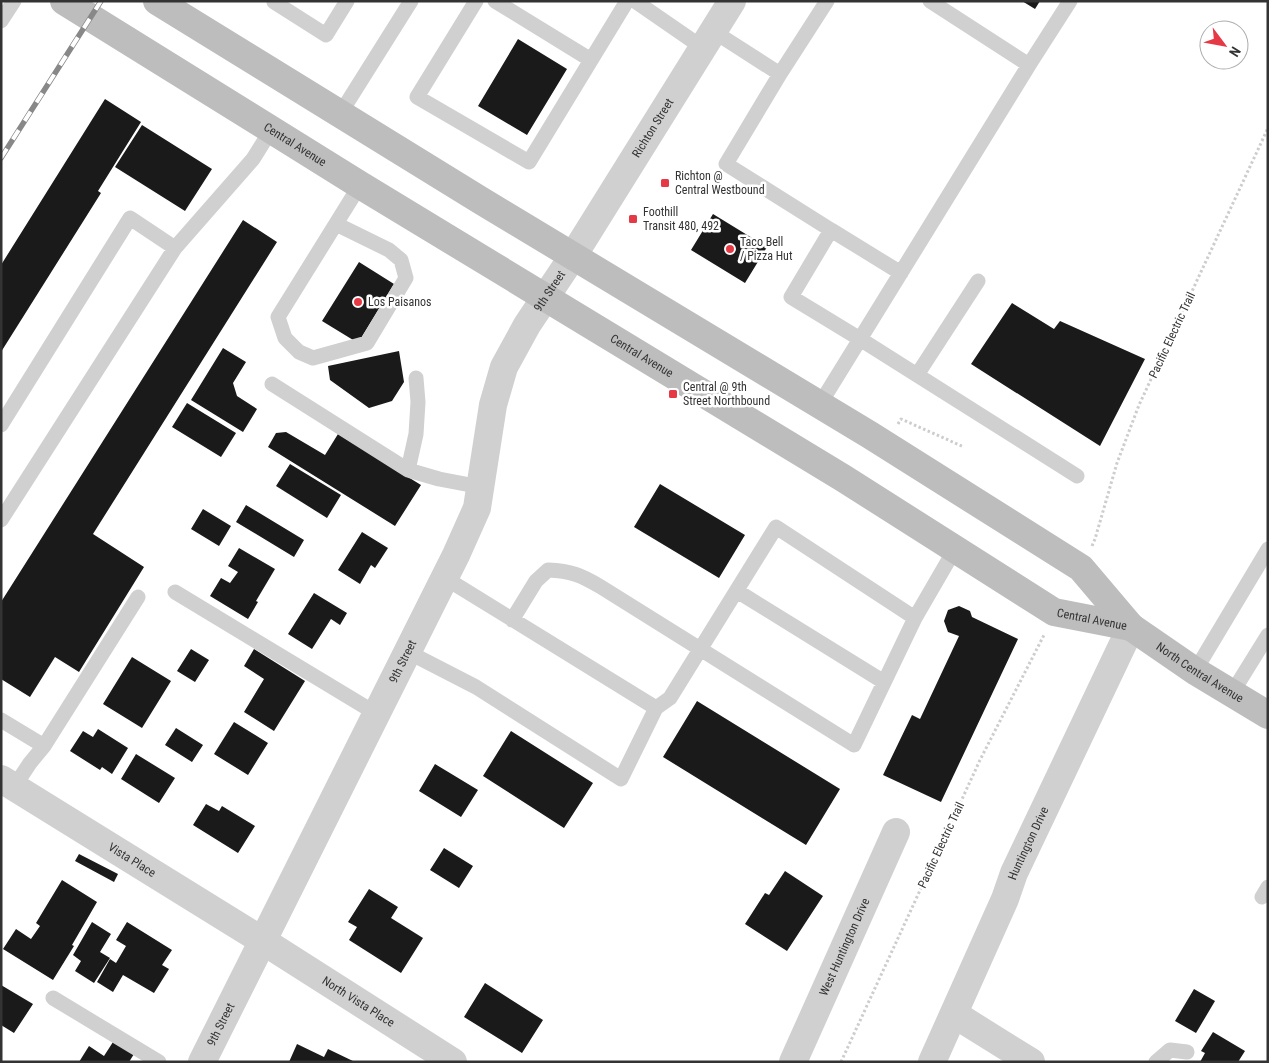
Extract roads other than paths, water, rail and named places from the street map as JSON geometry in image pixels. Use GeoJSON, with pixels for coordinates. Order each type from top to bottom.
{"type":"FeatureCollection","features":[{"type":"Feature","properties":{"kind":"main road","name":"Central Avenue"},"geometry":{"type":"LineString","coordinates":[[64,1],[360,185],[843,478],[1054,612],[1131,627]]}},
{"type":"Feature","properties":{"kind":"main road","name":"Central Avenue"},"geometry":{"type":"LineString","coordinates":[[157,1],[573,256],[820,404],[1080,568],[1131,627]]}},
{"type":"Feature","properties":{"kind":"main road","name":"North Central Avenue"},"geometry":{"type":"LineString","coordinates":[[1131,627],[1195,671],[1268,716]]}},
{"type":"Feature","properties":{"kind":"street","name":"Richton Street"},"geometry":{"type":"LineString","coordinates":[[573,256],[732,1]]}},
{"type":"Feature","properties":{"kind":"street","name":"9th Street"},"geometry":{"type":"LineString","coordinates":[[202,1062],[445,578],[477,508],[493,404],[504,367],[518,339],[573,256]]}},
{"type":"Feature","properties":{"kind":"street","name":"Huntington Drive"},"geometry":{"type":"LineString","coordinates":[[932,1062],[1005,899],[1014,872],[1131,627]]}},
{"type":"Feature","properties":{"kind":"street","name":"Vista Place"},"geometry":{"type":"LineString","coordinates":[[8,783],[263,941]]}},
{"type":"Feature","properties":{"kind":"street","name":"West Huntington Drive"},"geometry":{"type":"LineString","coordinates":[[793,1062],[896,832]]}},
{"type":"Feature","properties":{"kind":"street","name":"North Vista Place"},"geometry":{"type":"LineString","coordinates":[[263,941],[453,1062]]}},
{"type":"Feature","properties":{"kind":"street"},"geometry":{"type":"LineString","coordinates":[[954,1014],[1031,1062]]}},
{"type":"Feature","properties":{"kind":"lane"},"geometry":{"type":"LineString","coordinates":[[1,21],[14,1]]}},
{"type":"Feature","properties":{"kind":"lane"},"geometry":{"type":"LineString","coordinates":[[274,2],[326,35],[347,1]]}},
{"type":"Feature","properties":{"kind":"lane"},"geometry":{"type":"LineString","coordinates":[[340,114],[411,1]]}},
{"type":"Feature","properties":{"kind":"lane"},"geometry":{"type":"LineString","coordinates":[[476,1],[417,97],[529,162],[627,1]]}},
{"type":"Feature","properties":{"kind":"lane"},"geometry":{"type":"LineString","coordinates":[[495,1],[591,60]]}},
{"type":"Feature","properties":{"kind":"lane"},"geometry":{"type":"LineString","coordinates":[[635,1],[708,40],[780,74]]}},
{"type":"Feature","properties":{"kind":"lane"},"geometry":{"type":"LineString","coordinates":[[827,1],[780,74],[726,164],[901,273]]}},
{"type":"Feature","properties":{"kind":"lane"},"geometry":{"type":"LineString","coordinates":[[930,1],[1029,65]]}},
{"type":"Feature","properties":{"kind":"lane"},"geometry":{"type":"LineString","coordinates":[[820,404],[1070,1]]}},
{"type":"Feature","properties":{"kind":"lane"},"geometry":{"type":"LineString","coordinates":[[1,520],[175,248],[253,159],[272,130]]}},
{"type":"Feature","properties":{"kind":"lane"},"geometry":{"type":"LineString","coordinates":[[336,224],[389,250],[401,260],[406,278],[366,342],[313,358],[299,352],[285,338],[278,317],[360,185]]}},
{"type":"Feature","properties":{"kind":"lane"},"geometry":{"type":"LineString","coordinates":[[1,424],[130,218],[175,248]]}},
{"type":"Feature","properties":{"kind":"lane"},"geometry":{"type":"LineString","coordinates":[[831,230],[791,297],[1077,476]]}},
{"type":"Feature","properties":{"kind":"lane"},"geometry":{"type":"LineString","coordinates":[[917,375],[978,281]]}},
{"type":"Feature","properties":{"kind":"lane"},"geometry":{"type":"LineString","coordinates":[[408,470],[416,434],[418,402],[416,378]]}},
{"type":"Feature","properties":{"kind":"lane"},"geometry":{"type":"LineString","coordinates":[[272,384],[408,470],[439,479],[481,487]]}},
{"type":"Feature","properties":{"kind":"lane"},"geometry":{"type":"LineString","coordinates":[[408,652],[476,688],[622,779],[656,708],[670,698],[776,527],[915,618]]}},
{"type":"Feature","properties":{"kind":"lane"},"geometry":{"type":"LineString","coordinates":[[512,620],[536,581],[548,570],[567,570],[586,578],[854,745],[915,618],[955,549]]}},
{"type":"Feature","properties":{"kind":"lane"},"geometry":{"type":"LineString","coordinates":[[1195,671],[1268,549]]}},
{"type":"Feature","properties":{"kind":"lane"},"geometry":{"type":"LineString","coordinates":[[445,578],[656,708]]}},
{"type":"Feature","properties":{"kind":"lane"},"geometry":{"type":"LineString","coordinates":[[737,590],[884,682]]}},
{"type":"Feature","properties":{"kind":"lane"},"geometry":{"type":"LineString","coordinates":[[175,592],[377,714]]}},
{"type":"Feature","properties":{"kind":"lane"},"geometry":{"type":"LineString","coordinates":[[8,783],[30,763],[44,746],[138,597]]}},
{"type":"Feature","properties":{"kind":"lane"},"geometry":{"type":"LineString","coordinates":[[1232,693],[1268,635]]}},
{"type":"Feature","properties":{"kind":"lane"},"geometry":{"type":"LineString","coordinates":[[1,720],[44,746]]}},
{"type":"Feature","properties":{"kind":"lane"},"geometry":{"type":"LineString","coordinates":[[53,998],[159,1062]]}},
{"type":"Feature","properties":{"kind":"lane"},"geometry":{"type":"LineString","coordinates":[[1156,1062],[1170,1050],[1187,1052]]}},
{"type":"Feature","properties":{"kind":"railway"},"geometry":{"type":"LineString","coordinates":[[1,158],[101,1]]}},
{"type":"Feature","properties":{"kind":"place","name":"Richton @ Central Westbound"},"geometry":{"type":"Point","coordinates":[665,183]}},
{"type":"Feature","properties":{"kind":"place","name":"Foothill Transit 480, 492"},"geometry":{"type":"Point","coordinates":[633,219]}},
{"type":"Feature","properties":{"kind":"place","name":"Taco Bell / Pizza Hut"},"geometry":{"type":"Point","coordinates":[730,249]}},
{"type":"Feature","properties":{"kind":"place","name":"Los Paisanos"},"geometry":{"type":"Point","coordinates":[358,302]}},
{"type":"Feature","properties":{"kind":"place","name":"Central @ 9th Street Northbound"},"geometry":{"type":"Point","coordinates":[673,394]}}]}
